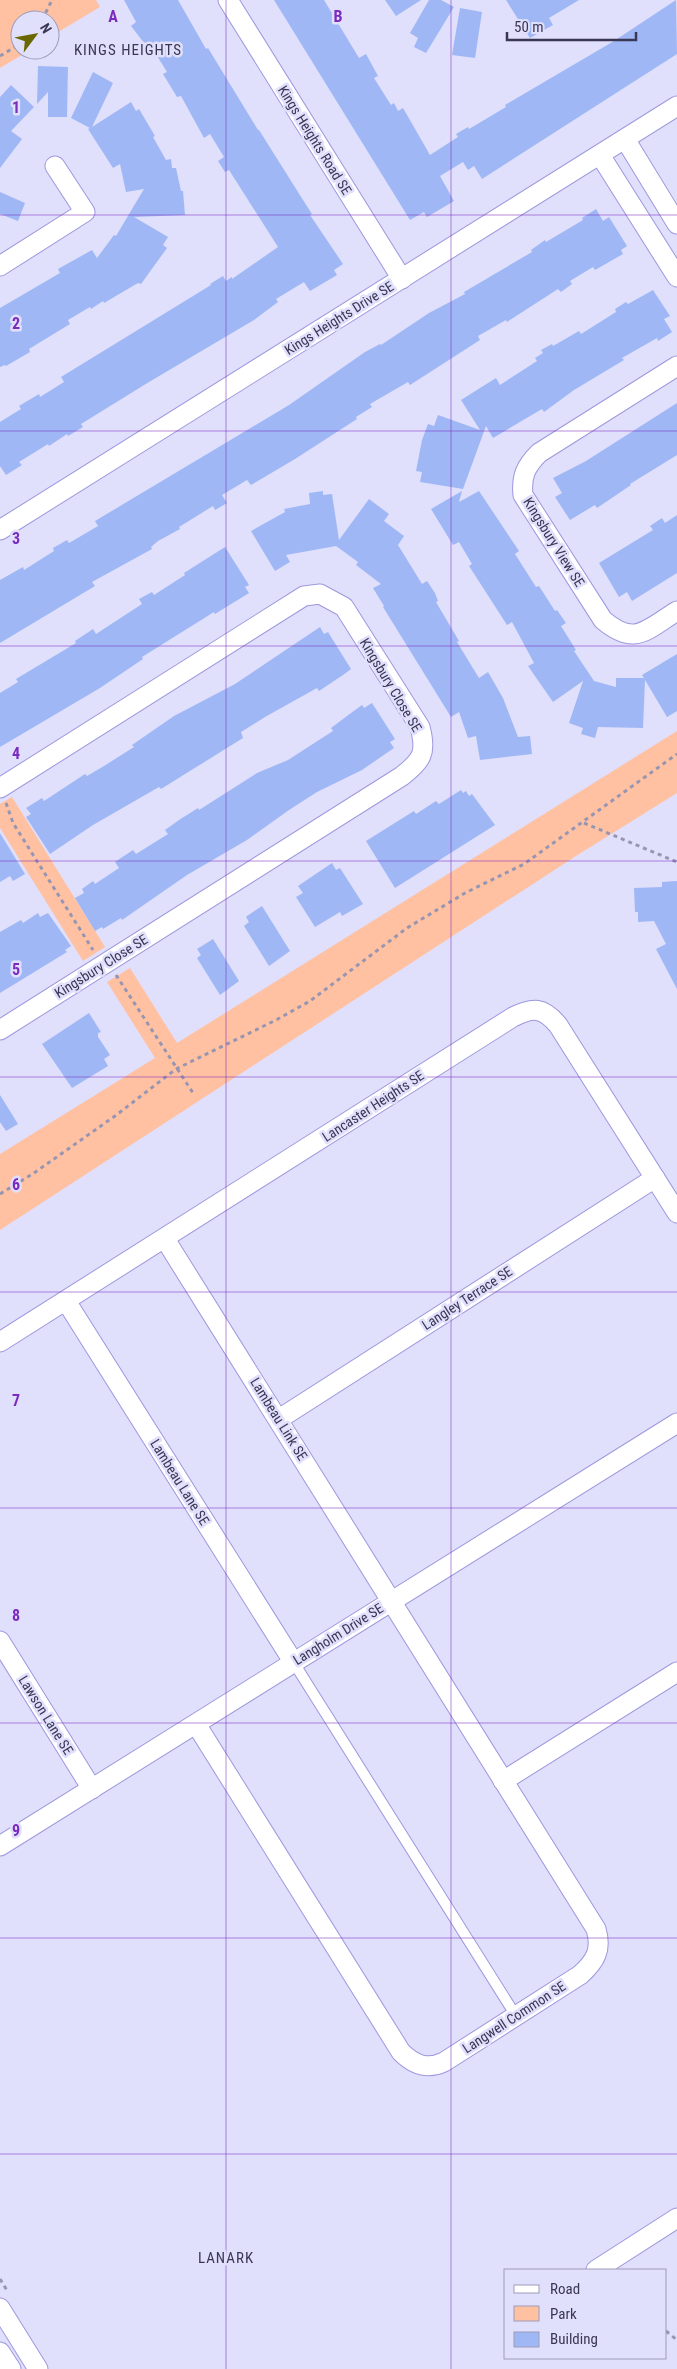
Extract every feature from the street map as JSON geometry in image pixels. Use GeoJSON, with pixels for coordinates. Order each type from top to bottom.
{"type":"FeatureCollection","features":[{"type":"Feature","properties":{"kind":"street","name":"Kings Heights Road SE"},"geometry":{"type":"LineString","coordinates":[[228,0],[402,279]]}},
{"type":"Feature","properties":{"kind":"street","name":"Kings Heights Drive SE"},"geometry":{"type":"LineString","coordinates":[[0,530],[677,106]]}},
{"type":"Feature","properties":{"kind":"street"},"geometry":{"type":"LineString","coordinates":[[625,139],[677,224]]}},
{"type":"Feature","properties":{"kind":"street"},"geometry":{"type":"LineString","coordinates":[[600,154],[677,277]]}},
{"type":"Feature","properties":{"kind":"street"},"geometry":{"type":"LineString","coordinates":[[0,266],[85,212],[55,166]]}},
{"type":"Feature","properties":{"kind":"street","name":"Kingsbury View SE"},"geometry":{"type":"LineString","coordinates":[[677,366],[539,454],[528,464],[522,484],[523,495],[603,620],[624,634],[636,635],[677,612]]}},
{"type":"Feature","properties":{"kind":"street","name":"Kingsbury Close SE"},"geometry":{"type":"LineString","coordinates":[[0,788],[304,596],[320,594],[344,607],[420,727],[423,739],[422,756],[402,776],[0,1030]]}},
{"type":"Feature","properties":{"kind":"street","name":"Lancaster Heights SE"},"geometry":{"type":"LineString","coordinates":[[0,1342],[513,1017],[535,1010],[546,1012],[558,1025],[677,1213]]}},
{"type":"Feature","properties":{"kind":"street","name":"Langley Terrace SE"},"geometry":{"type":"LineString","coordinates":[[279,1419],[655,1178]]}},
{"type":"Feature","properties":{"kind":"street","name":"Lambeau Link SE"},"geometry":{"type":"LineString","coordinates":[[165,1239],[392,1601]]}},
{"type":"Feature","properties":{"kind":"street","name":"Lambeau Lane SE"},"geometry":{"type":"LineString","coordinates":[[66,1301],[294,1663]]}},
{"type":"Feature","properties":{"kind":"street","name":"Langholm Drive SE"},"geometry":{"type":"LineString","coordinates":[[0,1846],[677,1423]]}},
{"type":"Feature","properties":{"kind":"street","name":"Langwell Common SE"},"geometry":{"type":"LineString","coordinates":[[196,1724],[401,2052],[419,2066],[437,2065],[516,2016],[588,1968],[599,1950],[599,1939],[596,1929],[392,1601]]}},
{"type":"Feature","properties":{"kind":"street","name":"Lawson Lane SE"},"geometry":{"type":"LineString","coordinates":[[0,1641],[92,1789]]}},
{"type":"Feature","properties":{"kind":"street"},"geometry":{"type":"LineString","coordinates":[[504,1780],[677,1672]]}},
{"type":"Feature","properties":{"kind":"street"},"geometry":{"type":"LineString","coordinates":[[598,2269],[677,2218]]}},
{"type":"Feature","properties":{"kind":"street"},"geometry":{"type":"LineString","coordinates":[[0,2308],[38,2369]]}},
{"type":"Feature","properties":{"kind":"street"},"geometry":{"type":"LineString","coordinates":[[0,2352],[10,2369]]}},
{"type":"Feature","properties":{"kind":"lane"},"geometry":{"type":"LineString","coordinates":[[294,1663],[516,2016]]}},
{"type":"Feature","properties":{"kind":"path"},"geometry":{"type":"LineString","coordinates":[[0,1194],[34,1173],[115,1116],[176,1069],[276,1020],[310,1001],[407,928],[464,893],[524,864],[677,754]]}},
{"type":"Feature","properties":{"kind":"path"},"geometry":{"type":"LineString","coordinates":[[0,788],[13,823],[96,954],[117,977],[193,1093]]}},
{"type":"Feature","properties":{"kind":"path"},"geometry":{"type":"LineString","coordinates":[[584,822],[677,862]]}},
{"type":"Feature","properties":{"kind":"path"},"geometry":{"type":"LineString","coordinates":[[667,2332],[677,2340]]}},
{"type":"Feature","properties":{"kind":"green space"},"geometry":{"type":"Polygon","coordinates":[[[0,0],[96,0],[100,7],[60,31],[60,10],[10,10],[10,60],[13,60],[0,68],[0,0]]]}},
{"type":"Feature","properties":{"kind":"green space"},"geometry":{"type":"Polygon","coordinates":[[[677,731],[677,793],[576,856],[0,1230],[0,1154],[155,1058],[107,982],[130,968],[177,1043],[677,731]]]}},
{"type":"Feature","properties":{"kind":"green space"},"geometry":{"type":"Polygon","coordinates":[[[12,797],[105,947],[83,961],[0,828],[0,804],[12,797]]]}},
{"type":"Feature","properties":{"kind":"building"},"geometry":{"type":"Polygon","coordinates":[[[124,0],[178,0],[206,49],[208,48],[312,214],[310,215],[343,264],[334,270],[337,275],[310,291],[304,282],[276,299],[278,302],[254,320],[81,424],[83,427],[68,436],[67,434],[49,446],[48,444],[19,462],[22,465],[6,475],[0,466],[0,422],[21,409],[19,406],[39,394],[40,397],[64,382],[61,377],[223,276],[226,281],[232,277],[232,279],[278,247],[229,170],[225,172],[218,161],[224,157],[210,134],[204,138],[181,96],[177,97],[163,74],[167,72],[151,46],[148,48],[131,26],[136,22],[124,0]]]}},
{"type":"Feature","properties":{"kind":"building"},"geometry":{"type":"Polygon","coordinates":[[[274,0],[324,0],[359,58],[366,54],[378,76],[374,78],[391,105],[394,103],[398,111],[403,108],[430,155],[458,137],[456,134],[468,127],[469,129],[506,107],[505,105],[614,41],[676,0],[677,54],[482,179],[474,166],[468,170],[463,162],[440,176],[454,201],[427,217],[424,212],[410,220],[274,0]]]}},
{"type":"Feature","properties":{"kind":"building"},"geometry":{"type":"Polygon","coordinates":[[[385,0],[421,0],[396,16],[385,0]]]}},
{"type":"Feature","properties":{"kind":"building"},"geometry":{"type":"Polygon","coordinates":[[[429,0],[441,0],[454,7],[426,53],[414,47],[418,38],[410,33],[429,0]]]}},
{"type":"Feature","properties":{"kind":"building"},"geometry":{"type":"Polygon","coordinates":[[[506,0],[579,0],[549,18],[553,25],[530,38],[506,0]]]}},
{"type":"Feature","properties":{"kind":"building"},"geometry":{"type":"Polygon","coordinates":[[[460,8],[482,12],[475,58],[452,55],[460,8]]]}},
{"type":"Feature","properties":{"kind":"building"},"geometry":{"type":"Polygon","coordinates":[[[38,66],[68,67],[67,117],[48,117],[48,92],[37,104],[38,66]]]}},
{"type":"Feature","properties":{"kind":"building"},"geometry":{"type":"Polygon","coordinates":[[[93,72],[113,83],[92,127],[131,102],[136,111],[139,109],[155,136],[153,137],[166,160],[171,159],[172,168],[176,168],[181,191],[183,191],[185,215],[134,217],[168,237],[163,245],[167,248],[141,284],[138,283],[91,309],[90,307],[68,320],[70,324],[29,349],[30,352],[6,366],[0,367],[0,308],[60,273],[58,269],[92,250],[97,258],[114,235],[116,236],[144,189],[126,192],[120,164],[113,168],[88,129],[90,128],[71,118],[93,72]]]}},
{"type":"Feature","properties":{"kind":"building"},"geometry":{"type":"Polygon","coordinates":[[[11,85],[34,107],[11,131],[22,139],[0,168],[0,97],[11,85]]]}},
{"type":"Feature","properties":{"kind":"building"},"geometry":{"type":"Polygon","coordinates":[[[0,192],[25,203],[18,221],[0,214],[0,192]]]}},
{"type":"Feature","properties":{"kind":"building"},"geometry":{"type":"Polygon","coordinates":[[[596,209],[603,221],[609,217],[627,246],[621,250],[623,254],[595,270],[593,267],[570,281],[572,284],[561,292],[558,289],[507,322],[506,320],[478,336],[480,340],[410,385],[408,382],[370,404],[372,407],[356,417],[357,419],[295,459],[251,485],[247,480],[222,495],[227,503],[215,510],[213,506],[200,514],[179,527],[180,529],[158,541],[151,547],[152,549],[92,582],[95,586],[0,643],[0,580],[23,567],[24,570],[54,551],[53,548],[67,540],[69,543],[98,526],[95,521],[289,405],[365,352],[381,345],[429,313],[465,294],[464,292],[532,252],[531,250],[545,240],[546,242],[583,220],[582,218],[596,209]]]}},
{"type":"Feature","properties":{"kind":"building"},"geometry":{"type":"Polygon","coordinates":[[[653,290],[670,316],[664,319],[672,332],[658,341],[657,338],[622,358],[624,360],[574,390],[544,412],[542,409],[493,438],[486,426],[463,489],[420,482],[422,472],[416,471],[422,440],[428,424],[434,426],[438,415],[480,430],[461,400],[496,378],[500,385],[537,361],[535,358],[543,353],[541,350],[552,344],[553,346],[579,331],[581,334],[616,312],[615,309],[626,302],[628,304],[653,290]]]}},
{"type":"Feature","properties":{"kind":"building"},"geometry":{"type":"Polygon","coordinates":[[[677,403],[677,455],[630,484],[597,508],[595,505],[570,520],[555,497],[562,493],[553,478],[586,461],[677,403]]]}},
{"type":"Feature","properties":{"kind":"building"},"geometry":{"type":"Polygon","coordinates":[[[323,491],[323,495],[332,494],[339,540],[369,499],[389,514],[384,521],[404,536],[398,545],[422,584],[427,581],[435,593],[438,601],[436,602],[479,678],[488,672],[503,698],[518,737],[530,736],[532,754],[480,760],[476,736],[468,738],[459,712],[451,717],[383,607],[373,588],[381,584],[356,565],[358,562],[336,546],[286,555],[290,562],[275,571],[251,531],[285,512],[284,509],[310,504],[309,493],[323,491]]]}},
{"type":"Feature","properties":{"kind":"building"},"geometry":{"type":"Polygon","coordinates":[[[462,491],[459,502],[479,491],[519,551],[515,554],[536,587],[539,586],[555,611],[557,610],[566,623],[561,626],[576,650],[574,651],[594,681],[616,687],[616,678],[644,678],[642,675],[677,654],[677,711],[667,717],[645,680],[643,728],[598,727],[595,738],[581,734],[583,728],[569,723],[583,681],[553,702],[528,666],[534,663],[512,622],[507,625],[469,566],[472,564],[459,542],[453,545],[431,509],[462,491]]]}},
{"type":"Feature","properties":{"kind":"building"},"geometry":{"type":"Polygon","coordinates":[[[677,515],[677,573],[632,601],[627,592],[619,597],[599,563],[653,530],[650,526],[662,518],[665,523],[677,515]]]}},
{"type":"Feature","properties":{"kind":"building"},"geometry":{"type":"Polygon","coordinates":[[[225,547],[249,585],[245,587],[249,593],[215,614],[214,612],[142,657],[143,659],[100,688],[0,747],[0,693],[18,682],[16,679],[76,643],[75,641],[93,629],[96,634],[142,604],[139,599],[152,592],[154,595],[225,547]]]}},
{"type":"Feature","properties":{"kind":"building"},"geometry":{"type":"Polygon","coordinates":[[[320,627],[324,634],[328,632],[351,669],[319,691],[317,688],[265,717],[241,732],[243,738],[161,789],[159,787],[93,825],[50,854],[26,817],[31,814],[26,808],[42,798],[44,801],[85,774],[87,776],[104,766],[134,747],[132,745],[174,716],[235,684],[320,627]]]}},
{"type":"Feature","properties":{"kind":"building"},"geometry":{"type":"Polygon","coordinates":[[[372,703],[395,739],[390,742],[394,748],[362,770],[317,792],[247,840],[187,875],[122,920],[121,918],[103,929],[102,927],[95,931],[75,898],[84,893],[82,889],[93,881],[95,884],[119,868],[115,862],[133,850],[136,854],[168,834],[165,830],[179,820],[198,808],[199,810],[257,773],[288,760],[333,731],[331,728],[362,705],[364,708],[372,703]]]}},
{"type":"Feature","properties":{"kind":"building"},"geometry":{"type":"Polygon","coordinates":[[[461,790],[463,793],[466,791],[469,796],[472,794],[495,825],[395,888],[366,841],[414,811],[416,814],[436,801],[439,804],[461,790]]]}},
{"type":"Feature","properties":{"kind":"building"},"geometry":{"type":"Polygon","coordinates":[[[0,833],[25,874],[13,881],[10,876],[0,882],[0,833]]]}},
{"type":"Feature","properties":{"kind":"building"},"geometry":{"type":"Polygon","coordinates":[[[332,863],[336,870],[340,868],[363,904],[342,916],[340,912],[315,927],[296,897],[303,893],[298,886],[332,863]]]}},
{"type":"Feature","properties":{"kind":"building"},"geometry":{"type":"Polygon","coordinates":[[[677,881],[677,989],[656,949],[666,944],[654,921],[638,922],[638,912],[635,912],[634,888],[662,887],[662,882],[677,881]]]}},
{"type":"Feature","properties":{"kind":"building"},"geometry":{"type":"Polygon","coordinates":[[[262,906],[290,951],[269,966],[244,926],[249,922],[246,917],[262,906]]]}},
{"type":"Feature","properties":{"kind":"building"},"geometry":{"type":"Polygon","coordinates":[[[38,913],[40,917],[48,913],[71,946],[65,950],[67,952],[0,993],[0,932],[21,920],[23,923],[38,913]]]}},
{"type":"Feature","properties":{"kind":"building"},"geometry":{"type":"Polygon","coordinates":[[[213,939],[239,981],[220,995],[197,958],[201,955],[197,949],[213,939]]]}},
{"type":"Feature","properties":{"kind":"building"},"geometry":{"type":"Polygon","coordinates":[[[89,1013],[101,1032],[98,1033],[98,1037],[110,1055],[104,1059],[108,1066],[72,1088],[42,1044],[89,1013]]]}},
{"type":"Feature","properties":{"kind":"building"},"geometry":{"type":"Polygon","coordinates":[[[0,1095],[18,1124],[6,1131],[0,1122],[0,1095]]]}},
{"type":"Feature","properties":{"kind":"district","name":"KINGS HEIGHTS"},"geometry":{"type":"Point","coordinates":[128,50]}},
{"type":"Feature","properties":{"kind":"district","name":"LANARK"},"geometry":{"type":"Point","coordinates":[226,2258]}}]}
